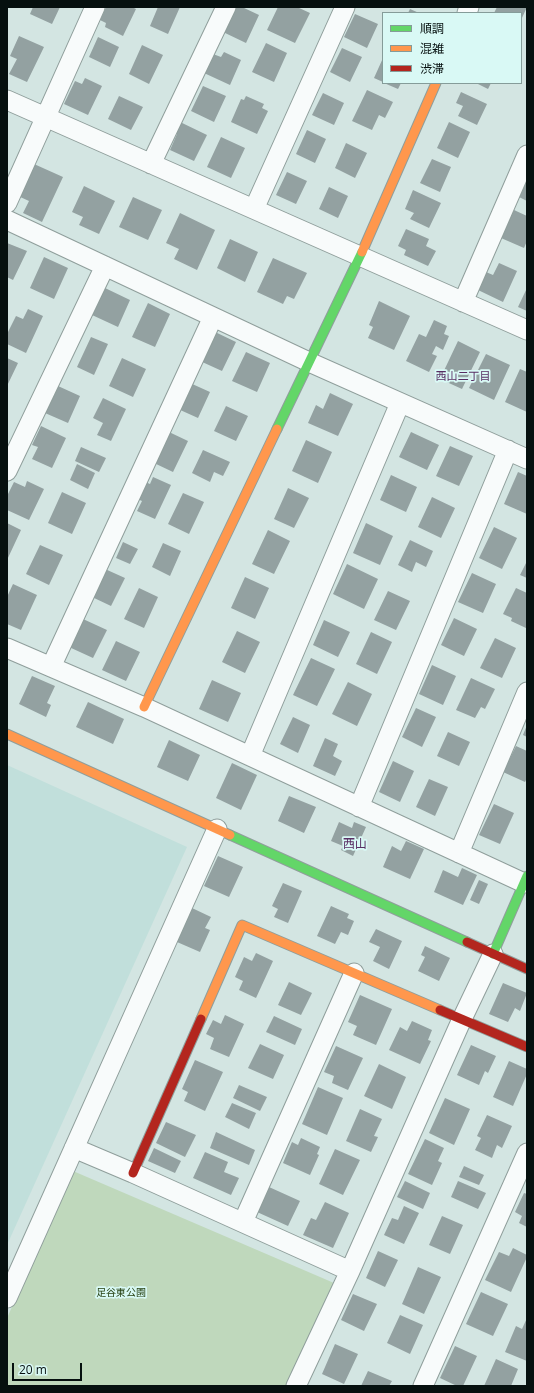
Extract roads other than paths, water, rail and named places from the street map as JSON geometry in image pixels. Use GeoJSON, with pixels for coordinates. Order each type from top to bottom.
{"type":"FeatureCollection","features":[{"type":"Feature","properties":{"kind":"street"},"geometry":{"type":"LineString","coordinates":[[7,203],[95,7]]}},
{"type":"Feature","properties":{"kind":"street"},"geometry":{"type":"LineString","coordinates":[[151,164],[226,7]]}},
{"type":"Feature","properties":{"kind":"street"},"geometry":{"type":"LineString","coordinates":[[254,209],[345,7]]}},
{"type":"Feature","properties":{"kind":"street"},"geometry":{"type":"LineString","coordinates":[[144,707],[360,257],[436,84]]}},
{"type":"Feature","properties":{"kind":"street"},"geometry":{"type":"LineString","coordinates":[[7,100],[527,330]]}},
{"type":"Feature","properties":{"kind":"street"},"geometry":{"type":"LineString","coordinates":[[463,302],[527,155]]}},
{"type":"Feature","properties":{"kind":"street"},"geometry":{"type":"LineString","coordinates":[[7,220],[309,362],[527,459]]}},
{"type":"Feature","properties":{"kind":"street"},"geometry":{"type":"LineString","coordinates":[[7,471],[105,266]]}},
{"type":"Feature","properties":{"kind":"street"},"geometry":{"type":"LineString","coordinates":[[51,667],[213,317]]}},
{"type":"Feature","properties":{"kind":"street"},"geometry":{"type":"LineString","coordinates":[[250,756],[400,403]]}},
{"type":"Feature","properties":{"kind":"street"},"geometry":{"type":"LineString","coordinates":[[359,807],[508,450]]}},
{"type":"Feature","properties":{"kind":"street"},"geometry":{"type":"LineString","coordinates":[[7,648],[144,707],[460,853],[525,880],[350,1271],[296,1386]]}},
{"type":"Feature","properties":{"kind":"street"},"geometry":{"type":"LineString","coordinates":[[460,853],[527,692]]}},
{"type":"Feature","properties":{"kind":"street"},"geometry":{"type":"LineString","coordinates":[[7,734],[527,969]]}},
{"type":"Feature","properties":{"kind":"street"},"geometry":{"type":"LineString","coordinates":[[7,1298],[217,829]]}},
{"type":"Feature","properties":{"kind":"street"},"geometry":{"type":"LineString","coordinates":[[133,1173],[242,925],[527,1047]]}},
{"type":"Feature","properties":{"kind":"street"},"geometry":{"type":"LineString","coordinates":[[243,1222],[354,973]]}},
{"type":"Feature","properties":{"kind":"street"},"geometry":{"type":"LineString","coordinates":[[74,1148],[243,1222],[350,1271]]}},
{"type":"Feature","properties":{"kind":"street"},"geometry":{"type":"LineString","coordinates":[[423,1386],[527,1153]]}},
{"type":"Feature","properties":{"kind":"district","name":"西山二丁目"},"geometry":{"type":"Point","coordinates":[463,377]}},
{"type":"Feature","properties":{"kind":"district","name":"西山"},"geometry":{"type":"Point","coordinates":[355,845]}},
{"type":"Feature","properties":{"kind":"park label","name":"足谷東公園"},"geometry":{"type":"Point","coordinates":[121,1293]}}]}
